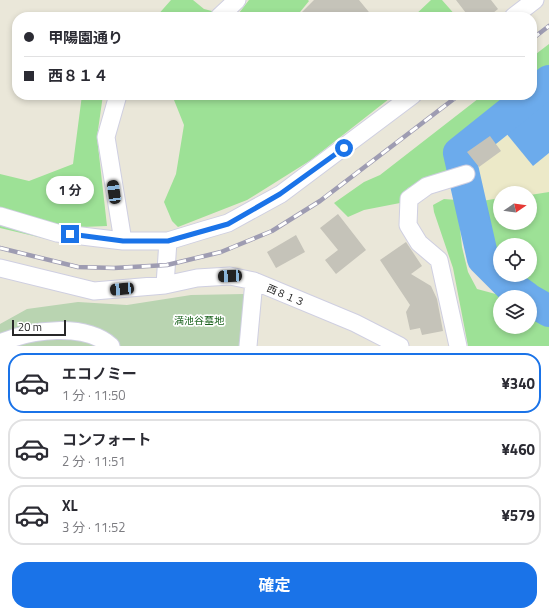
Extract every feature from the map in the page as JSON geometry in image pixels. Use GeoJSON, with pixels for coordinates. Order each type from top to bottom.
{"type":"FeatureCollection","features":[{"type":"Feature","properties":{"kind":"street"},"geometry":{"type":"LineString","coordinates":[[225,12],[237,0]]}},
{"type":"Feature","properties":{"kind":"street"},"geometry":{"type":"LineString","coordinates":[[519,12],[534,0]]}},
{"type":"Feature","properties":{"kind":"street"},"geometry":{"type":"LineString","coordinates":[[117,100],[106,137],[123,241]]}},
{"type":"Feature","properties":{"kind":"street"},"geometry":{"type":"LineString","coordinates":[[0,216],[57,233],[123,241],[168,241],[228,224],[264,204],[344,148],[406,100]]}},
{"type":"Feature","properties":{"kind":"street"},"geometry":{"type":"LineString","coordinates":[[458,346],[439,260],[419,243],[408,225],[409,199],[427,186],[466,174]]}},
{"type":"Feature","properties":{"kind":"street"},"geometry":{"type":"LineString","coordinates":[[165,285],[168,241]]}},
{"type":"Feature","properties":{"kind":"street","name":"西８１３"},"geometry":{"type":"LineString","coordinates":[[0,268],[94,291],[165,285],[217,276],[230,276],[254,281],[354,323],[400,346]]}},
{"type":"Feature","properties":{"kind":"street"},"geometry":{"type":"LineString","coordinates":[[248,346],[254,281]]}},
{"type":"Feature","properties":{"kind":"street"},"geometry":{"type":"LineString","coordinates":[[0,343],[43,331],[78,331],[106,341],[111,346]]}},
{"type":"Feature","properties":{"kind":"shaded area"},"geometry":{"type":"Polygon","coordinates":[[[549,88],[549,192],[537,194],[537,186],[493,186],[493,199],[482,201],[466,152],[533,100],[537,100],[537,97],[549,88]]]}},
{"type":"Feature","properties":{"kind":"green space"},"geometry":{"type":"Polygon","coordinates":[[[171,0],[193,0],[204,9],[216,12],[160,12],[171,0]]]}},
{"type":"Feature","properties":{"kind":"green space"},"geometry":{"type":"Polygon","coordinates":[[[249,0],[309,1],[300,12],[240,12],[249,0]]]}},
{"type":"Feature","properties":{"kind":"green space"},"geometry":{"type":"Polygon","coordinates":[[[431,0],[442,0],[453,12],[418,12],[431,0]]]}},
{"type":"Feature","properties":{"kind":"green space"},"geometry":{"type":"Polygon","coordinates":[[[549,44],[549,87],[537,96],[537,53],[549,44]]]}},
{"type":"Feature","properties":{"kind":"green space"},"geometry":{"type":"Polygon","coordinates":[[[81,100],[102,100],[97,137],[107,226],[82,227],[55,241],[0,228],[0,174],[29,181],[73,164],[81,100]]]}},
{"type":"Feature","properties":{"kind":"green space"},"geometry":{"type":"Polygon","coordinates":[[[174,100],[388,100],[311,160],[247,200],[178,227],[172,221],[164,202],[176,174],[184,125],[174,100]]]}},
{"type":"Feature","properties":{"kind":"green space"},"geometry":{"type":"Polygon","coordinates":[[[477,100],[532,100],[464,153],[468,167],[408,188],[400,203],[364,210],[348,217],[334,203],[364,182],[380,175],[477,100]]]}},
{"type":"Feature","properties":{"kind":"green space"},"geometry":{"type":"Polygon","coordinates":[[[549,192],[549,293],[526,282],[537,282],[537,238],[493,238],[482,201],[493,199],[493,230],[537,230],[537,194],[549,192]]]}},
{"type":"Feature","properties":{"kind":"green space"},"geometry":{"type":"Polygon","coordinates":[[[444,199],[457,200],[462,247],[468,272],[477,289],[493,293],[493,334],[537,334],[537,307],[549,313],[549,346],[468,346],[453,268],[433,205],[444,199]]]}},
{"type":"Feature","properties":{"kind":"green space","name":"満池谷墓地"},"geometry":{"type":"Polygon","coordinates":[[[244,294],[240,346],[0,346],[0,324],[27,309],[78,302],[127,305],[191,295],[244,294]]]}},
{"type":"Feature","properties":{"kind":"water"},"geometry":{"type":"Polygon","coordinates":[[[549,97],[549,153],[533,166],[506,133],[549,97]]]}},
{"type":"Feature","properties":{"kind":"building"},"geometry":{"type":"Polygon","coordinates":[[[314,0],[359,0],[369,12],[302,12],[314,0]]]}},
{"type":"Feature","properties":{"kind":"building"},"geometry":{"type":"Polygon","coordinates":[[[456,0],[491,0],[498,9],[494,12],[465,12],[456,0]]]}},
{"type":"Feature","properties":{"kind":"building"},"geometry":{"type":"Polygon","coordinates":[[[490,136],[501,151],[479,167],[467,152],[490,136]]]}},
{"type":"Feature","properties":{"kind":"building"},"geometry":{"type":"Polygon","coordinates":[[[338,214],[366,250],[336,274],[325,260],[338,250],[320,228],[338,214]]]}},
{"type":"Feature","properties":{"kind":"building"},"geometry":{"type":"Polygon","coordinates":[[[296,235],[305,252],[276,268],[267,252],[296,235]]]}},
{"type":"Feature","properties":{"kind":"building"},"geometry":{"type":"Polygon","coordinates":[[[406,242],[422,266],[411,274],[431,286],[437,299],[443,331],[422,335],[420,328],[410,330],[406,312],[410,305],[380,260],[406,242]]]}},
{"type":"Feature","properties":{"kind":"waterway"},"geometry":{"type":"LineString","coordinates":[[537,91],[549,81]]}},
{"type":"Feature","properties":{"kind":"waterway"},"geometry":{"type":"LineString","coordinates":[[516,290],[483,259],[459,153],[525,100]]}},
{"type":"Feature","properties":{"kind":"waterway"},"geometry":{"type":"LineString","coordinates":[[537,304],[549,311]]}},
{"type":"Feature","properties":{"kind":"railway"},"geometry":{"type":"LineString","coordinates":[[537,35],[549,26]]}},
{"type":"Feature","properties":{"kind":"railway"},"geometry":{"type":"LineString","coordinates":[[0,248],[78,267],[114,268],[167,265],[221,252],[272,231],[320,201],[452,100]]}},
{"type":"Feature","properties":{"kind":"route"},"geometry":{"type":"LineString","coordinates":[[70,234],[123,241],[168,241],[228,224],[280,194],[344,148]]}}]}
